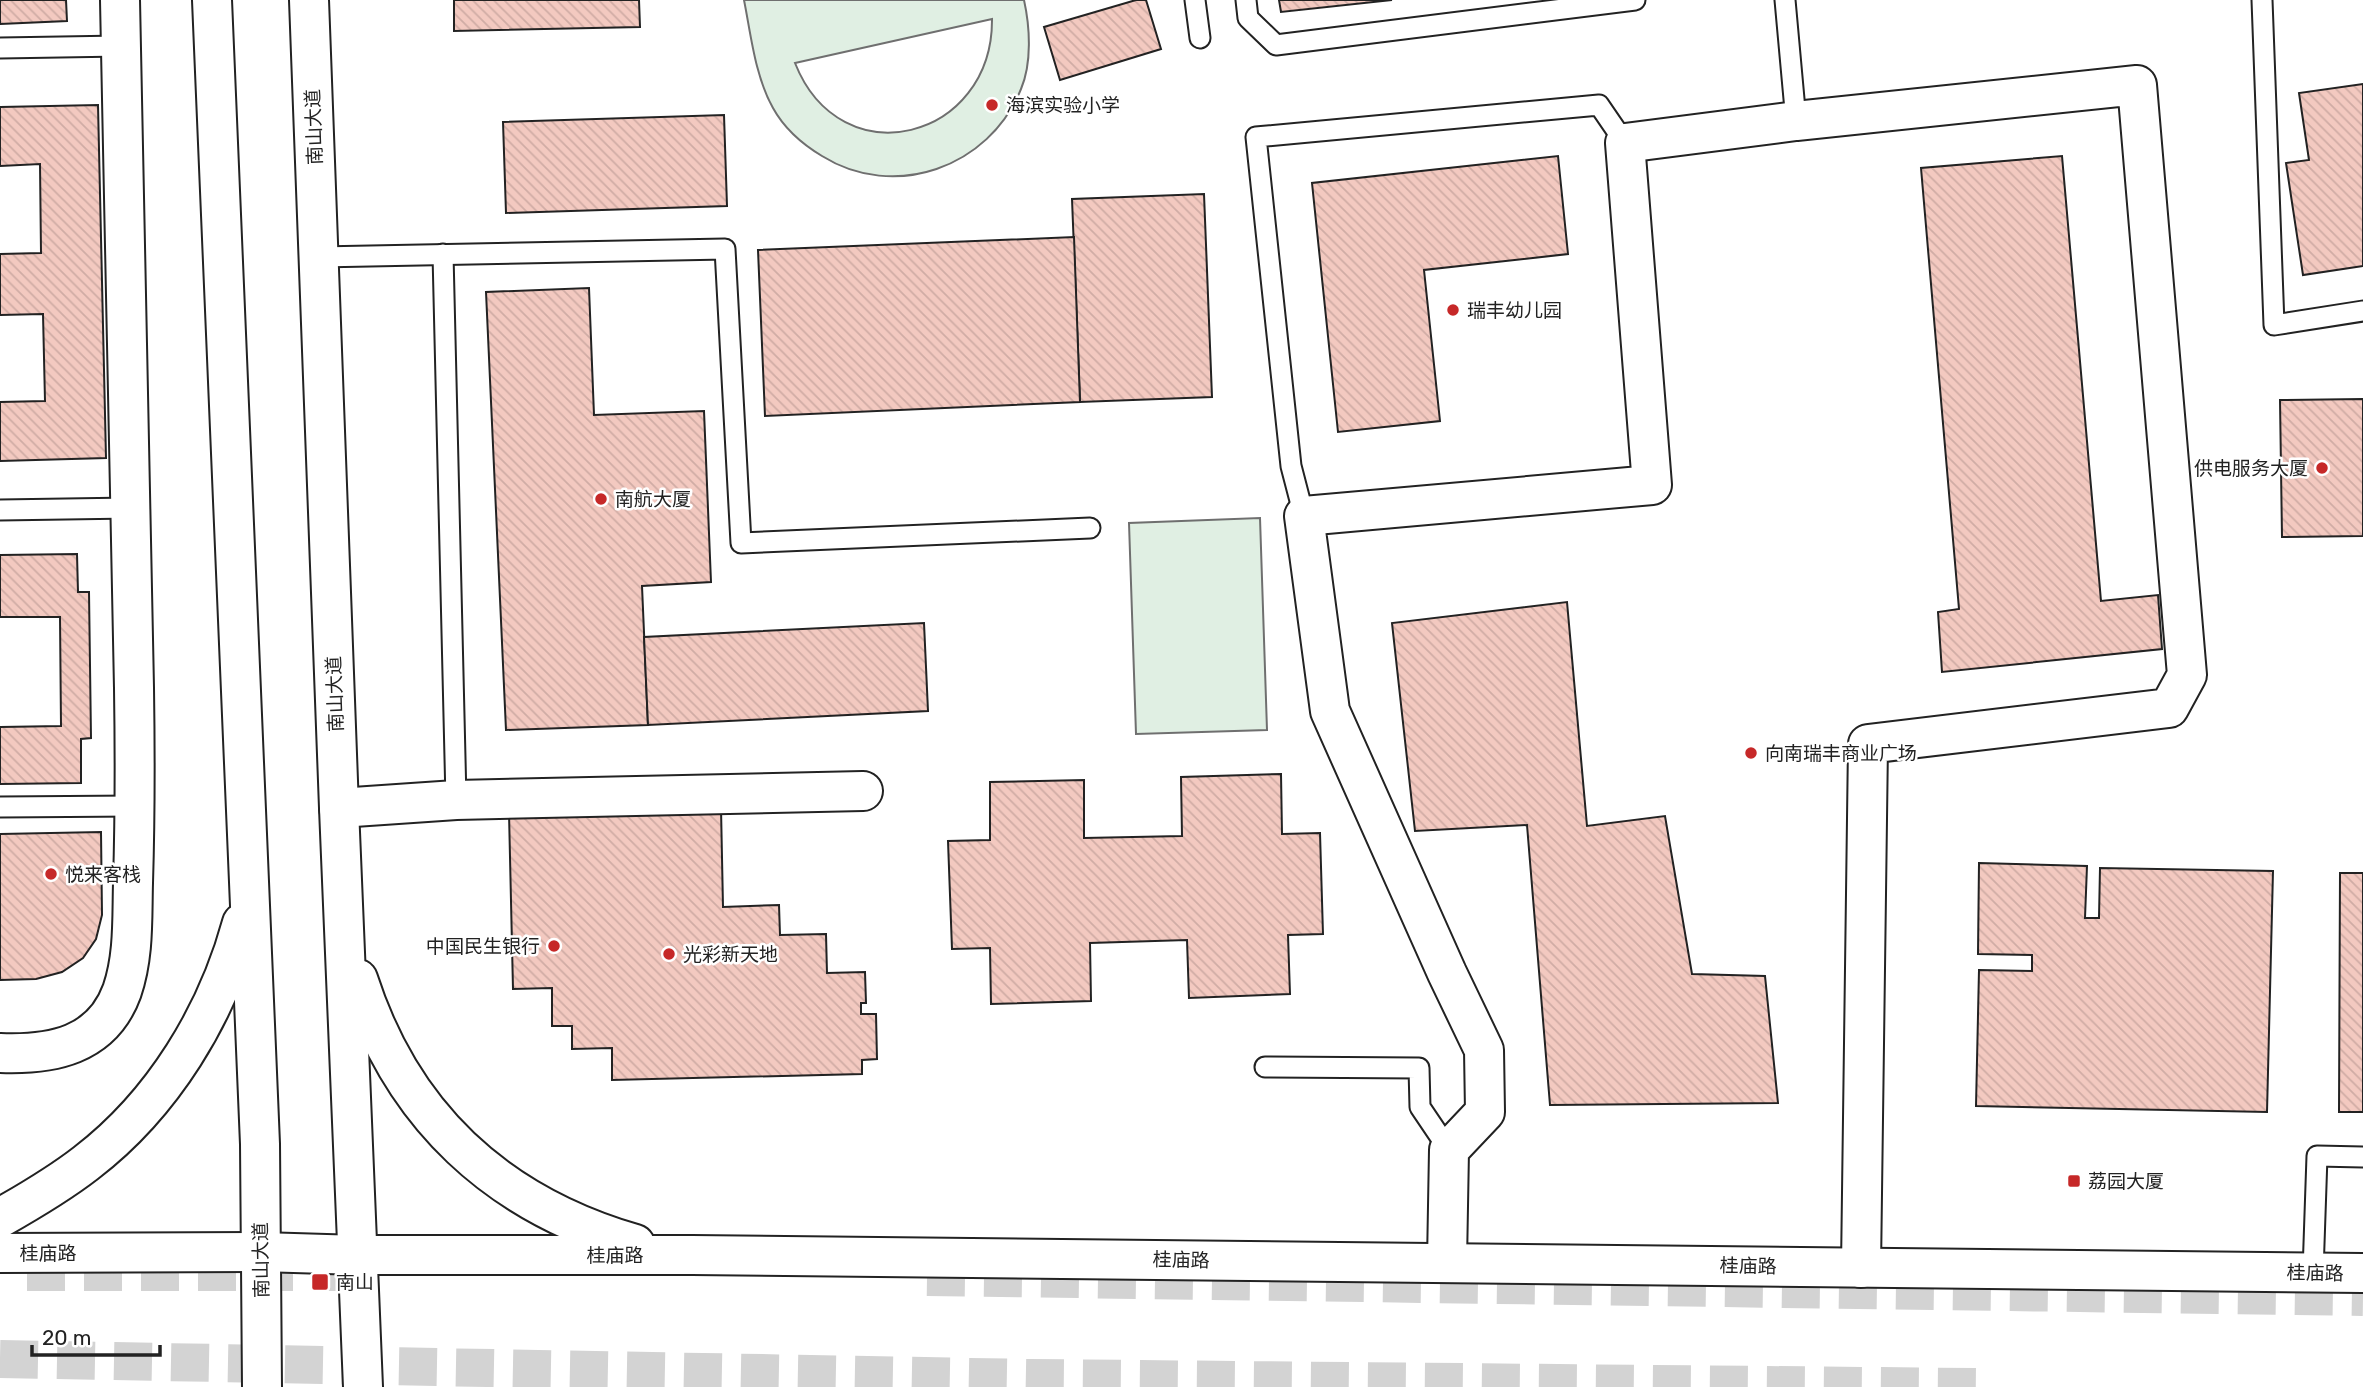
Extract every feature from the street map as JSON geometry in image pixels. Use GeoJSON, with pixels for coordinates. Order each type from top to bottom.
{"type":"FeatureCollection","features":[{"type":"Feature","properties":{"kind":"main road"},"geometry":{"type":"LineString","coordinates":[[0,1053],[26,1054],[59,1048],[87,1038],[107,1018],[122,992],[131,955],[135,806],[120,0]]}},
{"type":"Feature","properties":{"kind":"main road","name":"南山大道"},"geometry":{"type":"LineString","coordinates":[[212,0],[260,1144],[262,1387]]}},
{"type":"Feature","properties":{"kind":"main road","name":"南山大道"},"geometry":{"type":"LineString","coordinates":[[309,0],[363,1387]]}},
{"type":"Feature","properties":{"kind":"main road"},"geometry":{"type":"LineString","coordinates":[[1447,1262],[1449,1150],[1485,1112],[1484,1050],[1330,711],[1304,516],[1652,485],[1625,143],[1796,121],[2137,85],[2187,675],[2169,708],[1868,744],[1861,1268]]}},
{"type":"Feature","properties":{"kind":"main road"},"geometry":{"type":"LineString","coordinates":[[339,808],[456,800],[863,790]]}},
{"type":"Feature","properties":{"kind":"main road"},"geometry":{"type":"LineString","coordinates":[[342,891],[358,981],[374,1024],[395,1065],[420,1103],[450,1138],[520,1195],[561,1218],[603,1235],[647,1248],[692,1255]]}},
{"type":"Feature","properties":{"kind":"main road"},"geometry":{"type":"LineString","coordinates":[[0,1218],[45,1193],[88,1161],[127,1125],[162,1085],[192,1042],[217,995],[236,945],[249,893]]}},
{"type":"Feature","properties":{"kind":"main road","name":"桂庙路"},"geometry":{"type":"LineString","coordinates":[[0,1253],[692,1255],[2363,1273]]}},
{"type":"Feature","properties":{"kind":"lane"},"geometry":{"type":"LineString","coordinates":[[1195,0],[1200,38]]}},
{"type":"Feature","properties":{"kind":"lane"},"geometry":{"type":"LineString","coordinates":[[1246,0],[1248,18],[1276,45],[1635,0]]}},
{"type":"Feature","properties":{"kind":"lane"},"geometry":{"type":"LineString","coordinates":[[1785,0],[1796,121]]}},
{"type":"Feature","properties":{"kind":"lane"},"geometry":{"type":"LineString","coordinates":[[2262,0],[2274,325],[2363,312]]}},
{"type":"Feature","properties":{"kind":"lane"},"geometry":{"type":"LineString","coordinates":[[0,48],[121,46]]}},
{"type":"Feature","properties":{"kind":"lane"},"geometry":{"type":"LineString","coordinates":[[1304,516],[1290,466],[1256,137],[1599,105],[1625,143]]}},
{"type":"Feature","properties":{"kind":"lane"},"geometry":{"type":"LineString","coordinates":[[319,257],[725,249],[741,543],[1090,528]]}},
{"type":"Feature","properties":{"kind":"lane"},"geometry":{"type":"LineString","coordinates":[[443,254],[456,800]]}},
{"type":"Feature","properties":{"kind":"lane"},"geometry":{"type":"LineString","coordinates":[[0,510],[131,508]]}},
{"type":"Feature","properties":{"kind":"lane"},"geometry":{"type":"LineString","coordinates":[[0,807],[135,806]]}},
{"type":"Feature","properties":{"kind":"lane"},"geometry":{"type":"LineString","coordinates":[[1265,1068],[1419,1068],[1420,1107],[1449,1150]]}},
{"type":"Feature","properties":{"kind":"lane"},"geometry":{"type":"LineString","coordinates":[[2313,1273],[2317,1156],[2363,1157]]}},
{"type":"Feature","properties":{"kind":"green space"},"geometry":{"type":"Polygon","coordinates":[[[744,0],[1024,0],[1029,33],[1025,79],[1006,116],[987,139],[963,157],[936,169],[908,175],[879,176],[850,169],[822,156],[801,141],[782,122],[773,108],[754,55],[744,0]],[[992,19],[795,63],[817,99],[845,122],[878,132],[911,130],[942,117],[968,93],[986,60],[992,19]]]}},
{"type":"Feature","properties":{"kind":"green space"},"geometry":{"type":"Polygon","coordinates":[[[1260,518],[1267,730],[1136,734],[1129,523],[1260,518]]]}},
{"type":"Feature","properties":{"kind":"building"},"geometry":{"type":"Polygon","coordinates":[[[0,0],[66,0],[67,21],[0,24],[0,0]]]}},
{"type":"Feature","properties":{"kind":"building"},"geometry":{"type":"Polygon","coordinates":[[[454,0],[639,0],[640,27],[454,31],[454,0]]]}},
{"type":"Feature","properties":{"kind":"building"},"geometry":{"type":"Polygon","coordinates":[[[1136,0],[1146,0],[1161,49],[1060,80],[1044,27],[1136,0]]]}},
{"type":"Feature","properties":{"kind":"building"},"geometry":{"type":"Polygon","coordinates":[[[1279,0],[1392,0],[1281,12],[1279,0]]]}},
{"type":"Feature","properties":{"kind":"building"},"geometry":{"type":"Polygon","coordinates":[[[2363,84],[2363,266],[2303,275],[2286,163],[2309,160],[2299,93],[2363,84]]]}},
{"type":"Feature","properties":{"kind":"building"},"geometry":{"type":"Polygon","coordinates":[[[98,105],[106,458],[0,461],[0,402],[45,401],[43,314],[0,315],[0,254],[41,253],[40,164],[0,166],[0,107],[98,105]]]}},
{"type":"Feature","properties":{"kind":"building"},"geometry":{"type":"Polygon","coordinates":[[[724,115],[727,206],[506,213],[503,122],[724,115]]]}},
{"type":"Feature","properties":{"kind":"building"},"geometry":{"type":"Polygon","coordinates":[[[1558,156],[1568,254],[1424,270],[1440,421],[1338,432],[1312,183],[1558,156]]]}},
{"type":"Feature","properties":{"kind":"building"},"geometry":{"type":"Polygon","coordinates":[[[2062,156],[2101,601],[2158,595],[2162,649],[1942,672],[1938,612],[1959,609],[1921,168],[2062,156]]]}},
{"type":"Feature","properties":{"kind":"building"},"geometry":{"type":"Polygon","coordinates":[[[1204,194],[1212,397],[1080,402],[1072,199],[1204,194]]]}},
{"type":"Feature","properties":{"kind":"building"},"geometry":{"type":"Polygon","coordinates":[[[1074,237],[1080,402],[765,416],[758,250],[1074,237]]]}},
{"type":"Feature","properties":{"kind":"building","name":"南航大厦"},"geometry":{"type":"Polygon","coordinates":[[[589,288],[594,415],[704,411],[711,582],[642,586],[648,725],[506,730],[486,292],[589,288]]]}},
{"type":"Feature","properties":{"kind":"building","name":"供电服务大厦"},"geometry":{"type":"Polygon","coordinates":[[[2363,399],[2363,536],[2282,537],[2280,400],[2363,399]]]}},
{"type":"Feature","properties":{"kind":"building"},"geometry":{"type":"Polygon","coordinates":[[[77,554],[78,592],[89,592],[91,738],[81,739],[81,783],[0,784],[0,727],[61,726],[60,617],[0,617],[0,555],[77,554]]]}},
{"type":"Feature","properties":{"kind":"building"},"geometry":{"type":"Polygon","coordinates":[[[1567,602],[1587,826],[1665,816],[1692,974],[1765,976],[1778,1103],[1550,1105],[1527,825],[1415,831],[1392,623],[1567,602]]]}},
{"type":"Feature","properties":{"kind":"building"},"geometry":{"type":"Polygon","coordinates":[[[924,623],[928,711],[648,725],[644,637],[924,623]]]}},
{"type":"Feature","properties":{"kind":"building"},"geometry":{"type":"Polygon","coordinates":[[[1281,774],[1282,834],[1320,833],[1323,934],[1288,935],[1290,994],[1189,998],[1187,940],[1090,943],[1091,1001],[991,1004],[990,948],[952,949],[948,841],[990,840],[990,782],[1084,780],[1084,838],[1182,836],[1181,777],[1281,774]]]}},
{"type":"Feature","properties":{"kind":"building","name":"光彩新天地"},"geometry":{"type":"Polygon","coordinates":[[[721,808],[723,907],[779,905],[780,935],[826,934],[827,973],[865,972],[866,1003],[861,1003],[861,1014],[876,1014],[877,1059],[862,1060],[862,1074],[612,1080],[612,1048],[572,1049],[572,1026],[552,1026],[552,988],[513,989],[509,813],[721,808]]]}},
{"type":"Feature","properties":{"kind":"building","name":"悦来客栈"},"geometry":{"type":"Polygon","coordinates":[[[101,832],[102,915],[96,939],[83,958],[62,972],[36,979],[0,980],[0,834],[101,832]]]}},
{"type":"Feature","properties":{"kind":"building"},"geometry":{"type":"Polygon","coordinates":[[[1979,863],[2087,866],[2085,918],[2099,918],[2100,868],[2273,871],[2267,1112],[1976,1106],[1979,970],[2032,971],[2032,955],[1978,954],[1979,863]]]}},
{"type":"Feature","properties":{"kind":"building"},"geometry":{"type":"Polygon","coordinates":[[[2340,873],[2363,873],[2363,1112],[2339,1112],[2340,873]]]}},
{"type":"Feature","properties":{"kind":"tunnel"},"geometry":{"type":"LineString","coordinates":[[27,1272],[345,1272]]}},
{"type":"Feature","properties":{"kind":"tunnel"},"geometry":{"type":"LineString","coordinates":[[927,1277],[2363,1297]]}},
{"type":"Feature","properties":{"kind":"tunnel"},"geometry":{"type":"LineString","coordinates":[[0,1359],[1029,1378],[1976,1387]]}},
{"type":"Feature","properties":{"kind":"place","name":"海滨实验小学"},"geometry":{"type":"Point","coordinates":[992,105]}},
{"type":"Feature","properties":{"kind":"place","name":"瑞丰幼儿园"},"geometry":{"type":"Point","coordinates":[1453,310]}},
{"type":"Feature","properties":{"kind":"place","name":"供电服务大厦"},"geometry":{"type":"Point","coordinates":[2322,468]}},
{"type":"Feature","properties":{"kind":"place","name":"南航大厦"},"geometry":{"type":"Point","coordinates":[601,499]}},
{"type":"Feature","properties":{"kind":"place","name":"向南瑞丰商业广场"},"geometry":{"type":"Point","coordinates":[1751,753]}},
{"type":"Feature","properties":{"kind":"place","name":"悦来客栈"},"geometry":{"type":"Point","coordinates":[51,874]}},
{"type":"Feature","properties":{"kind":"place","name":"中国民生银行"},"geometry":{"type":"Point","coordinates":[554,946]}},
{"type":"Feature","properties":{"kind":"place","name":"光彩新天地"},"geometry":{"type":"Point","coordinates":[669,954]}},
{"type":"Feature","properties":{"kind":"place","name":"荔园大厦"},"geometry":{"type":"Point","coordinates":[2074,1181]}},
{"type":"Feature","properties":{"kind":"place","name":"南山"},"geometry":{"type":"Point","coordinates":[320,1282]}}]}
